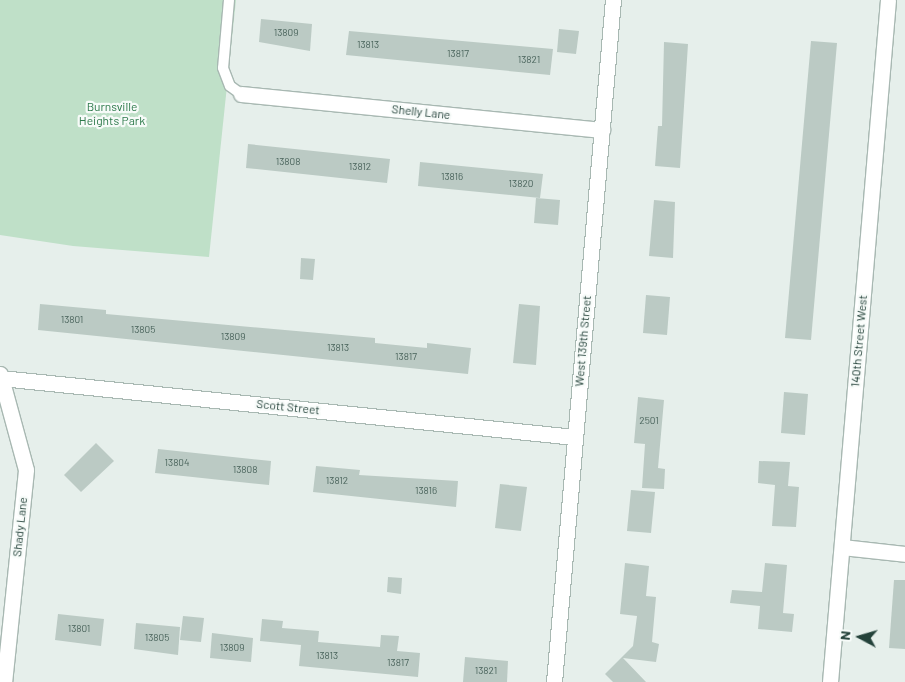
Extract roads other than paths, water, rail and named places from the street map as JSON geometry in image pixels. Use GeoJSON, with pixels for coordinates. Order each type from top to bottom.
{"type":"FeatureCollection","features":[{"type":"Feature","properties":{"kind":"street","name":"West 139th Street"},"geometry":{"type":"LineString","coordinates":[[554,682],[613,0]]}},
{"type":"Feature","properties":{"kind":"street","name":"140th Street West"},"geometry":{"type":"LineString","coordinates":[[830,682],[888,0]]}},
{"type":"Feature","properties":{"kind":"street","name":"Shelly Lane"},"geometry":{"type":"LineString","coordinates":[[241,94],[602,130]]}},
{"type":"Feature","properties":{"kind":"street","name":"Scott Street"},"geometry":{"type":"LineString","coordinates":[[0,376],[575,437]]}},
{"type":"Feature","properties":{"kind":"street","name":"Shady Lane"},"geometry":{"type":"LineString","coordinates":[[0,376],[26,470],[4,682]]}},
{"type":"Feature","properties":{"kind":"street"},"geometry":{"type":"LineString","coordinates":[[842,547],[905,554]]}},
{"type":"Feature","properties":{"kind":"lane"},"geometry":{"type":"LineString","coordinates":[[229,0],[223,68],[230,86],[241,94]]}},
{"type":"Feature","properties":{"kind":"park label","name":"Burnsville Heights Park"},"geometry":{"type":"Point","coordinates":[112,114]}}]}
